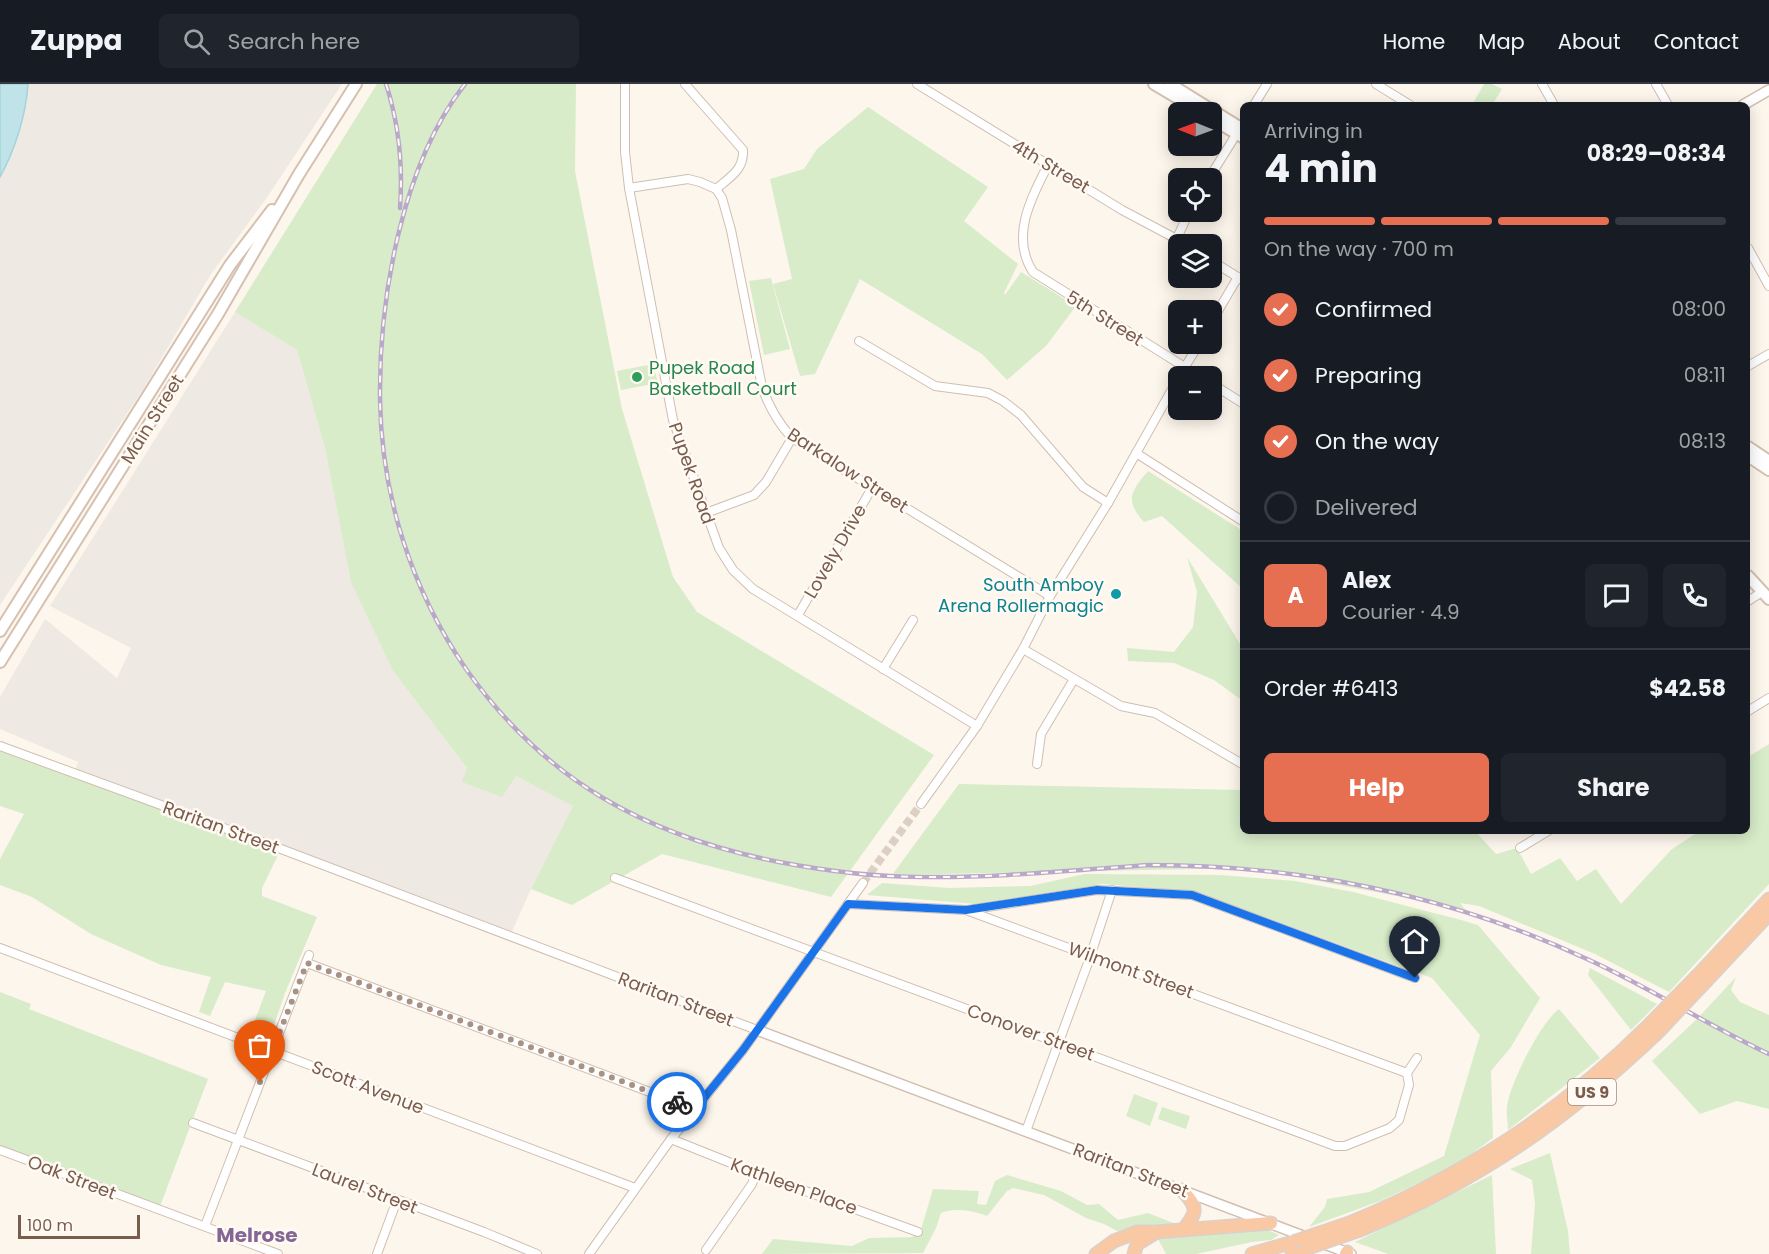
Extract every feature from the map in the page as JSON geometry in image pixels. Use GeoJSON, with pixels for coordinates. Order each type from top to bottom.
{"type":"FeatureCollection","features":[{"type":"Feature","properties":{"kind":"highway","name":"US 9"},"geometry":{"type":"LineString","coordinates":[[1293,1248],[1418,1205],[1472,1176],[1520,1146],[1585,1098],[1702,977],[1769,899]]}},
{"type":"Feature","properties":{"kind":"highway","name":"US 9"},"geometry":{"type":"LineString","coordinates":[[1702,977],[1769,914]]}},
{"type":"Feature","properties":{"kind":"highway","name":"US 9"},"geometry":{"type":"LineString","coordinates":[[1252,1254],[1308,1248],[1356,1226],[1473,1163],[1522,1133],[1654,1028]]}},
{"type":"Feature","properties":{"kind":"highway"},"geometry":{"type":"LineString","coordinates":[[1182,1190],[1195,1209],[1192,1218],[1183,1230]]}},
{"type":"Feature","properties":{"kind":"highway"},"geometry":{"type":"LineString","coordinates":[[1096,1254],[1126,1235],[1143,1231],[1156,1232],[1271,1223]]}},
{"type":"Feature","properties":{"kind":"highway"},"geometry":{"type":"LineString","coordinates":[[1134,1254],[1137,1244],[1156,1232]]}},
{"type":"Feature","properties":{"kind":"main road","name":"Main Street"},"geometry":{"type":"LineString","coordinates":[[0,662],[218,314],[299,174],[356,84]]}},
{"type":"Feature","properties":{"kind":"main road"},"geometry":{"type":"LineString","coordinates":[[1154,84],[1184,102]]}},
{"type":"Feature","properties":{"kind":"main road"},"geometry":{"type":"LineString","coordinates":[[1170,84],[1240,129]]}},
{"type":"Feature","properties":{"kind":"main road"},"geometry":{"type":"LineString","coordinates":[[1222,123],[1240,130]]}},
{"type":"Feature","properties":{"kind":"main road","name":"Main Street"},"geometry":{"type":"LineString","coordinates":[[0,631],[230,266],[299,174]]}},
{"type":"Feature","properties":{"kind":"main road"},"geometry":{"type":"LineString","coordinates":[[1750,450],[1769,461]]}},
{"type":"Feature","properties":{"kind":"main road"},"geometry":{"type":"LineString","coordinates":[[1750,451],[1769,470]]}},
{"type":"Feature","properties":{"kind":"main road"},"geometry":{"type":"LineString","coordinates":[[1750,578],[1766,596]]}},
{"type":"Feature","properties":{"kind":"street","name":"Pupek Road"},"geometry":{"type":"LineString","coordinates":[[626,84],[625,152],[629,188],[673,420],[719,548],[733,570],[753,589],[977,726]]}},
{"type":"Feature","properties":{"kind":"street"},"geometry":{"type":"LineString","coordinates":[[629,188],[688,179],[716,189],[740,168],[743,161],[743,150],[685,84]]}},
{"type":"Feature","properties":{"kind":"street","name":"4th Street"},"geometry":{"type":"LineString","coordinates":[[918,84],[1122,210],[1169,234]]}},
{"type":"Feature","properties":{"kind":"street"},"geometry":{"type":"LineString","coordinates":[[1256,102],[1267,84]]}},
{"type":"Feature","properties":{"kind":"street"},"geometry":{"type":"LineString","coordinates":[[1376,84],[1405,102]]}},
{"type":"Feature","properties":{"kind":"street"},"geometry":{"type":"LineString","coordinates":[[1542,84],[1552,102]]}},
{"type":"Feature","properties":{"kind":"street"},"geometry":{"type":"LineString","coordinates":[[1656,84],[1666,102]]}},
{"type":"Feature","properties":{"kind":"street"},"geometry":{"type":"LineString","coordinates":[[1748,102],[1769,90],[1766,84]]}},
{"type":"Feature","properties":{"kind":"street"},"geometry":{"type":"LineString","coordinates":[[1216,168],[1240,132]]}},
{"type":"Feature","properties":{"kind":"street","name":"5th Street"},"geometry":{"type":"LineString","coordinates":[[1048,165],[1029,202],[1024,225],[1022,249],[1033,272],[1182,366]]}},
{"type":"Feature","properties":{"kind":"street","name":"Barkalow Street"},"geometry":{"type":"LineString","coordinates":[[716,189],[722,198],[731,230],[762,387],[770,410],[779,425],[792,438],[1050,596]]}},
{"type":"Feature","properties":{"kind":"street"},"geometry":{"type":"LineString","coordinates":[[1750,252],[1769,286]]}},
{"type":"Feature","properties":{"kind":"street"},"geometry":{"type":"LineString","coordinates":[[1222,267],[1240,278]]}},
{"type":"Feature","properties":{"kind":"street"},"geometry":{"type":"LineString","coordinates":[[1222,307],[1240,280]]}},
{"type":"Feature","properties":{"kind":"street"},"geometry":{"type":"LineString","coordinates":[[859,341],[935,386],[988,393],[1003,401],[1021,415],[1083,487],[1108,503]]}},
{"type":"Feature","properties":{"kind":"street"},"geometry":{"type":"LineString","coordinates":[[1750,365],[1769,354]]}},
{"type":"Feature","properties":{"kind":"street"},"geometry":{"type":"LineString","coordinates":[[1222,390],[1240,402]]}},
{"type":"Feature","properties":{"kind":"street"},"geometry":{"type":"LineString","coordinates":[[921,804],[977,726],[1023,649],[1050,596],[1108,503],[1168,396]]}},
{"type":"Feature","properties":{"kind":"street"},"geometry":{"type":"LineString","coordinates":[[706,513],[754,495],[766,482],[792,438]]}},
{"type":"Feature","properties":{"kind":"street"},"geometry":{"type":"LineString","coordinates":[[1136,453],[1240,519]]}},
{"type":"Feature","properties":{"kind":"street","name":"Lovely Drive"},"geometry":{"type":"LineString","coordinates":[[798,615],[872,488]]}},
{"type":"Feature","properties":{"kind":"street"},"geometry":{"type":"LineString","coordinates":[[1750,600],[1766,596]]}},
{"type":"Feature","properties":{"kind":"street"},"geometry":{"type":"LineString","coordinates":[[883,669],[913,620]]}},
{"type":"Feature","properties":{"kind":"street"},"geometry":{"type":"LineString","coordinates":[[1023,649],[1121,706],[1155,713],[1240,763]]}},
{"type":"Feature","properties":{"kind":"street"},"geometry":{"type":"LineString","coordinates":[[1037,764],[1041,734],[1074,679]]}},
{"type":"Feature","properties":{"kind":"street"},"geometry":{"type":"LineString","coordinates":[[1750,710],[1769,698]]}},
{"type":"Feature","properties":{"kind":"street","name":"Raritan Street"},"geometry":{"type":"LineString","coordinates":[[0,746],[281,849],[1348,1254]]}},
{"type":"Feature","properties":{"kind":"street"},"geometry":{"type":"LineString","coordinates":[[1520,848],[1543,834]]}},
{"type":"Feature","properties":{"kind":"street","name":"Conover Street"},"geometry":{"type":"LineString","coordinates":[[615,878],[1335,1146],[1345,1146],[1390,1128],[1399,1120],[1409,1085],[1407,1073]]}},
{"type":"Feature","properties":{"kind":"street"},"geometry":{"type":"LineString","coordinates":[[589,1254],[671,1139],[732,1065],[863,883]]}},
{"type":"Feature","properties":{"kind":"street"},"geometry":{"type":"LineString","coordinates":[[966,910],[1097,890],[1192,895],[1415,978]]}},
{"type":"Feature","properties":{"kind":"street"},"geometry":{"type":"LineString","coordinates":[[1026,1131],[1091,955],[1112,890]]}},
{"type":"Feature","properties":{"kind":"street","name":"Wilmont Street"},"geometry":{"type":"LineString","coordinates":[[848,904],[966,910],[1407,1073]]}},
{"type":"Feature","properties":{"kind":"street","name":"Scott Avenue"},"geometry":{"type":"LineString","coordinates":[[0,948],[635,1188]]}},
{"type":"Feature","properties":{"kind":"street"},"geometry":{"type":"LineString","coordinates":[[205,1226],[308,959],[695,1109]]}},
{"type":"Feature","properties":{"kind":"street"},"geometry":{"type":"LineString","coordinates":[[1407,1073],[1417,1058]]}},
{"type":"Feature","properties":{"kind":"street","name":"Laurel Street"},"geometry":{"type":"LineString","coordinates":[[193,1123],[537,1254]]}},
{"type":"Feature","properties":{"kind":"street","name":"Kathleen Place"},"geometry":{"type":"LineString","coordinates":[[671,1139],[756,1173],[918,1232]]}},
{"type":"Feature","properties":{"kind":"street","name":"Oak Street"},"geometry":{"type":"LineString","coordinates":[[0,1150],[278,1254]]}},
{"type":"Feature","properties":{"kind":"street"},"geometry":{"type":"LineString","coordinates":[[706,1250],[752,1184],[756,1173]]}},
{"type":"Feature","properties":{"kind":"street"},"geometry":{"type":"LineString","coordinates":[[377,1254],[397,1200]]}},
{"type":"Feature","properties":{"kind":"shaded area"},"geometry":{"type":"Polygon","coordinates":[[[28,84],[342,84],[266,199],[211,274],[144,388],[0,605],[0,177],[7,165],[21,123],[28,84]]]}},
{"type":"Feature","properties":{"kind":"shaded area"},"geometry":{"type":"Polygon","coordinates":[[[235,312],[297,350],[393,671],[467,768],[516,776],[574,806],[531,889],[510,936],[74,773],[78,762],[0,729],[0,697],[45,619],[117,678],[131,648],[50,606],[235,312]]]}},
{"type":"Feature","properties":{"kind":"green space"},"geometry":{"type":"Polygon","coordinates":[[[377,84],[576,84],[575,171],[622,409],[673,577],[697,612],[934,755],[831,897],[662,854],[572,905],[531,889],[573,806],[516,776],[502,797],[462,782],[467,768],[393,671],[351,582],[326,452],[297,350],[235,312],[377,84]]]}},
{"type":"Feature","properties":{"kind":"green space"},"geometry":{"type":"Polygon","coordinates":[[[1484,84],[1492,84],[1502,89],[1494,102],[1474,102],[1484,84]]]}},
{"type":"Feature","properties":{"kind":"green space"},"geometry":{"type":"Polygon","coordinates":[[[868,107],[988,187],[964,221],[1018,264],[1005,295],[1021,272],[1076,306],[1046,346],[1007,380],[982,354],[860,279],[815,374],[800,376],[773,284],[792,279],[770,179],[804,169],[817,149],[868,107]]]}},
{"type":"Feature","properties":{"kind":"green space"},"geometry":{"type":"Polygon","coordinates":[[[771,278],[790,349],[764,355],[749,281],[771,278]]]}},
{"type":"Feature","properties":{"kind":"green space","name":"Pupek Road Basketball Court"},"geometry":{"type":"Polygon","coordinates":[[[653,364],[658,383],[621,390],[617,371],[653,364]]]}},
{"type":"Feature","properties":{"kind":"green space"},"geometry":{"type":"Polygon","coordinates":[[[1148,471],[1240,529],[1240,586],[1162,516],[1144,522],[1132,502],[1137,485],[1148,471]]]}},
{"type":"Feature","properties":{"kind":"green space"},"geometry":{"type":"Polygon","coordinates":[[[1187,557],[1240,644],[1240,699],[1214,680],[1174,663],[1128,661],[1127,648],[1174,652],[1193,627],[1197,592],[1187,557]]]}},
{"type":"Feature","properties":{"kind":"green space"},"geometry":{"type":"Polygon","coordinates":[[[1769,744],[1769,884],[1669,992],[1595,954],[1479,906],[1460,903],[1465,909],[1249,868],[892,875],[959,784],[1240,790],[1240,834],[1478,834],[1496,854],[1517,848],[1531,874],[1560,858],[1577,881],[1596,869],[1621,904],[1671,850],[1695,834],[1750,834],[1750,756],[1769,744]]]}},
{"type":"Feature","properties":{"kind":"green space"},"geometry":{"type":"Polygon","coordinates":[[[0,746],[281,849],[262,888],[262,896],[317,917],[285,993],[272,1031],[252,1028],[266,991],[225,982],[210,1016],[199,1012],[211,977],[161,965],[91,934],[32,897],[0,885],[0,859],[24,814],[0,806],[0,746]]]}},
{"type":"Feature","properties":{"kind":"green space"},"geometry":{"type":"Polygon","coordinates":[[[1085,874],[1220,875],[1295,881],[1353,892],[1478,925],[1540,998],[1511,1047],[1491,1071],[1493,1138],[1455,1166],[1380,1201],[1309,1227],[1325,1207],[1327,1199],[1369,1192],[1444,1156],[1480,1035],[1432,978],[1197,892],[1103,884],[976,904],[867,895],[882,883],[949,888],[1030,886],[1085,874]]]}},
{"type":"Feature","properties":{"kind":"green space"},"geometry":{"type":"Polygon","coordinates":[[[1590,968],[1657,1004],[1631,1030],[1588,975],[1590,968]]]}},
{"type":"Feature","properties":{"kind":"green space"},"geometry":{"type":"Polygon","coordinates":[[[1736,977],[1731,990],[1740,1002],[1769,1015],[1769,1109],[1737,1101],[1700,1114],[1652,1061],[1697,1019],[1736,977]]]}},
{"type":"Feature","properties":{"kind":"green space"},"geometry":{"type":"Polygon","coordinates":[[[0,992],[31,1004],[29,1009],[208,1079],[159,1209],[0,1150],[0,992]]]}},
{"type":"Feature","properties":{"kind":"green space"},"geometry":{"type":"Polygon","coordinates":[[[1559,1009],[1600,1058],[1508,1130],[1507,1106],[1514,1083],[1535,1039],[1559,1009]]]}},
{"type":"Feature","properties":{"kind":"green space"},"geometry":{"type":"Polygon","coordinates":[[[1134,1094],[1158,1103],[1150,1126],[1126,1116],[1134,1094]]]}},
{"type":"Feature","properties":{"kind":"green space"},"geometry":{"type":"Polygon","coordinates":[[[1162,1107],[1190,1116],[1186,1129],[1158,1119],[1162,1107]]]}},
{"type":"Feature","properties":{"kind":"green space"},"geometry":{"type":"Polygon","coordinates":[[[1550,1153],[1568,1231],[1570,1254],[1531,1254],[1535,1203],[1532,1180],[1510,1169],[1550,1153]]]}},
{"type":"Feature","properties":{"kind":"green space"},"geometry":{"type":"Polygon","coordinates":[[[1007,1175],[1061,1191],[1087,1205],[1099,1204],[1118,1220],[1148,1213],[1176,1224],[1117,1231],[1086,1218],[1044,1195],[1013,1188],[1007,1191],[987,1216],[964,1210],[941,1213],[923,1253],[762,1254],[773,1239],[852,1246],[869,1238],[912,1237],[920,1233],[933,1189],[979,1191],[977,1204],[986,1205],[995,1181],[1007,1175]]]}},
{"type":"Feature","properties":{"kind":"green space"},"geometry":{"type":"Polygon","coordinates":[[[1492,1175],[1496,1254],[1388,1254],[1355,1242],[1492,1175]]]}},
{"type":"Feature","properties":{"kind":"green space"},"geometry":{"type":"Polygon","coordinates":[[[1263,1228],[1279,1235],[1271,1240],[1196,1254],[1166,1254],[1158,1239],[1263,1228]]]}},
{"type":"Feature","properties":{"kind":"water"},"geometry":{"type":"Polygon","coordinates":[[[0,84],[28,84],[19,132],[0,177],[0,84]]]}},
{"type":"Feature","properties":{"kind":"tunnel"},"geometry":{"type":"LineString","coordinates":[[863,883],[921,804]]}},
{"type":"Feature","properties":{"kind":"railway"},"geometry":{"type":"LineString","coordinates":[[386,84],[399,145],[400,208]]}},
{"type":"Feature","properties":{"kind":"railway"},"geometry":{"type":"LineString","coordinates":[[465,84],[443,116],[425,153],[410,192],[398,234],[384,318],[381,359],[380,398],[386,470],[393,505],[415,573],[447,638],[466,669],[497,708],[530,743],[565,772],[603,798],[643,819],[686,837],[731,851],[815,868],[887,876],[951,877],[1149,865],[1206,866],[1318,878],[1373,888],[1482,917],[1535,937],[1610,970],[1769,1054]]}},
{"type":"Feature","properties":{"kind":"way so far"},"geometry":{"type":"LineString","coordinates":[[260,1082],[307,963],[677,1102]]}},
{"type":"Feature","properties":{"kind":"place","name":"Pupek Road Basketball Court"},"geometry":{"type":"Point","coordinates":[637,377]}},
{"type":"Feature","properties":{"kind":"place","name":"South Amboy Arena Rollermagic"},"geometry":{"type":"Point","coordinates":[1116,594]}},
{"type":"Feature","properties":{"kind":"district","name":"Melrose"},"geometry":{"type":"Point","coordinates":[257,1235]}},
{"type":"Feature","properties":{"kind":"route"},"geometry":{"type":"LineString","coordinates":[[677,1102],[695,1109],[732,1065],[848,904],[966,910],[1097,890],[1173,892],[1192,895],[1415,978]]}}]}
